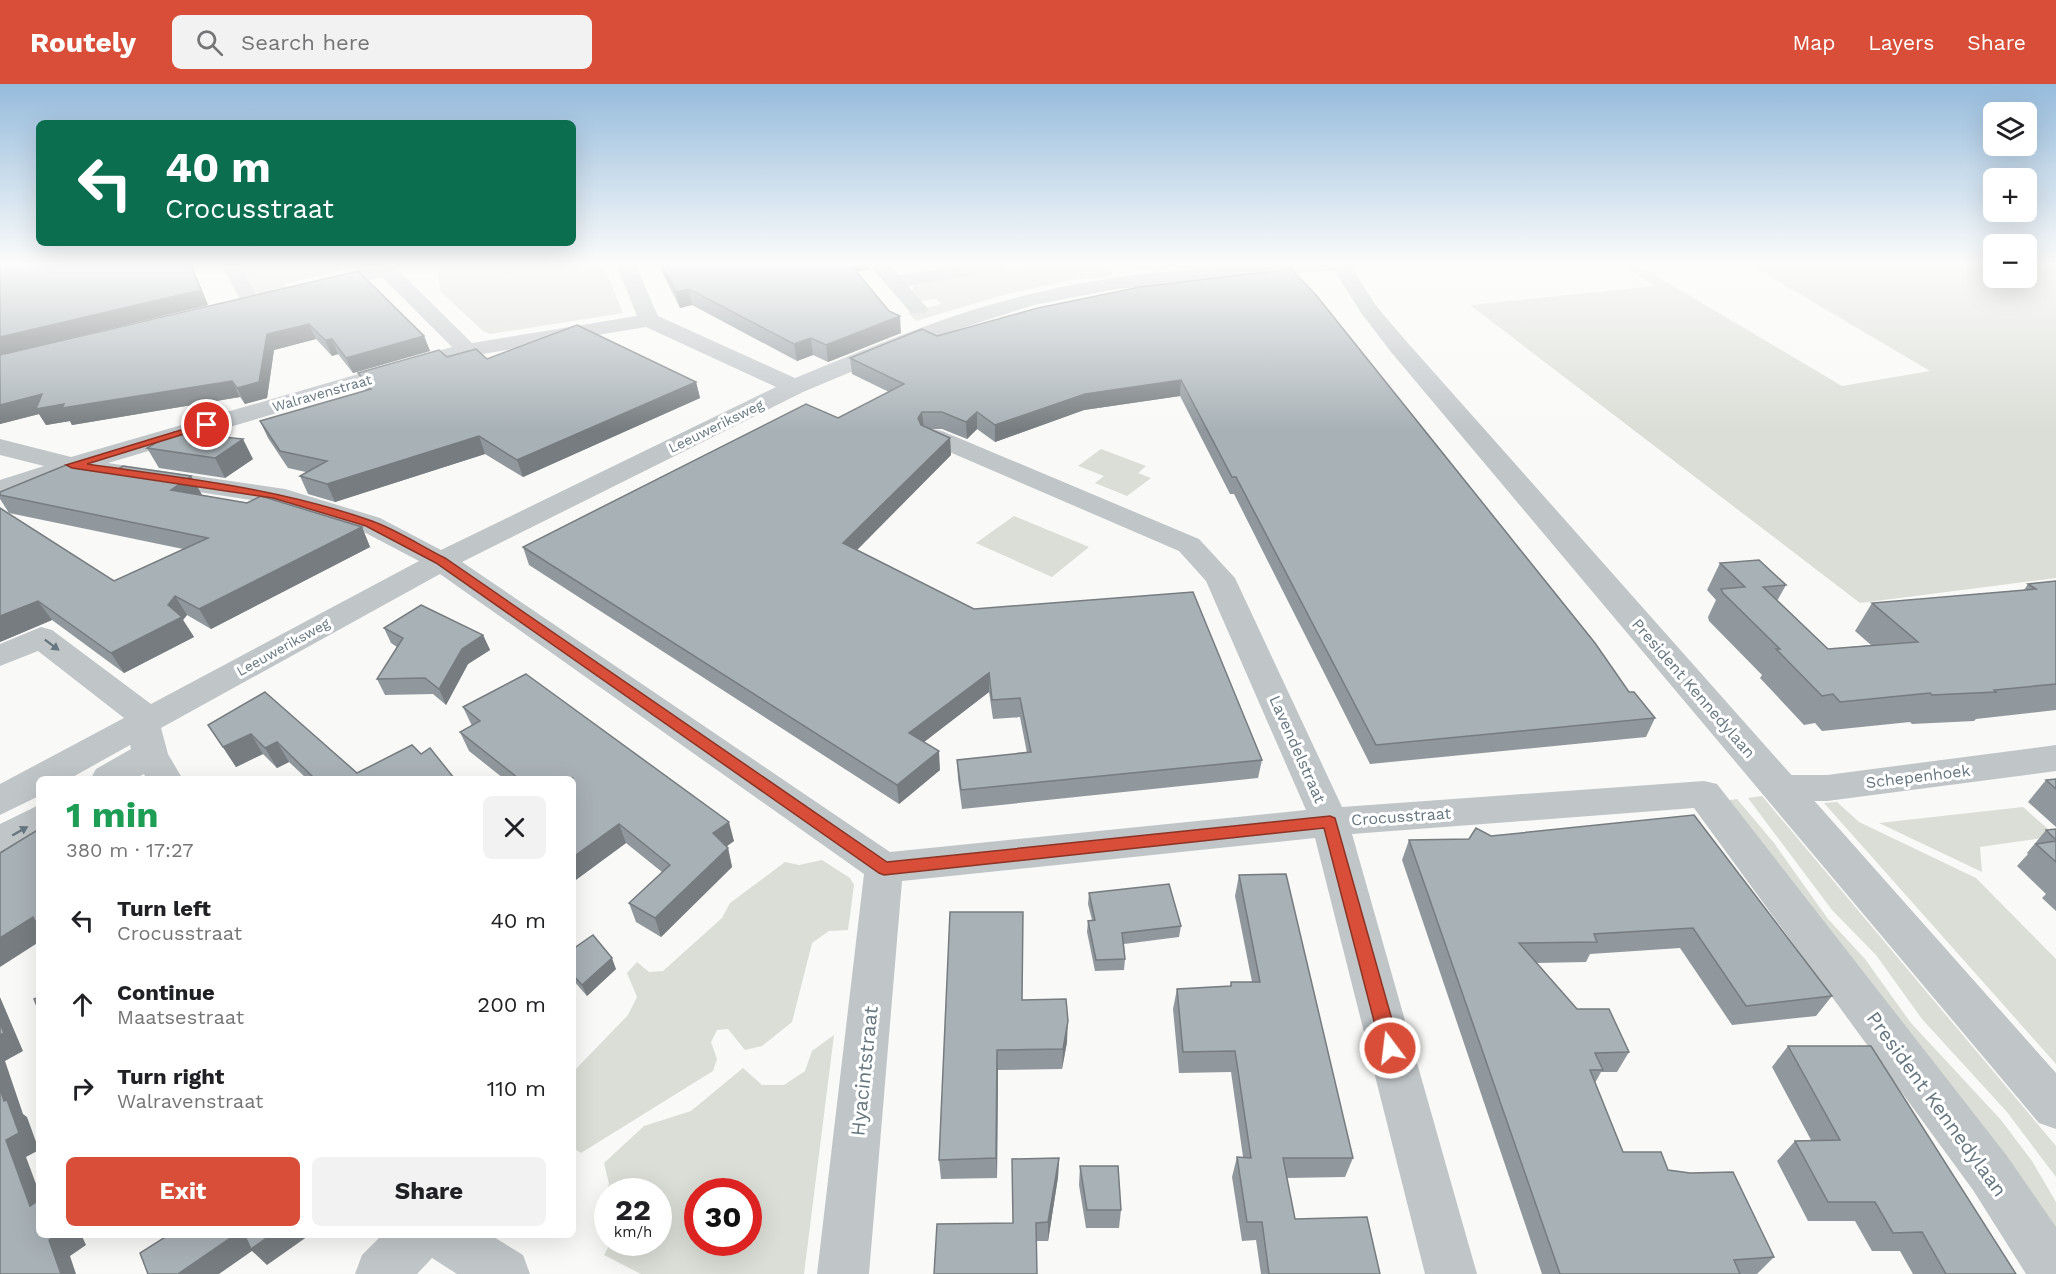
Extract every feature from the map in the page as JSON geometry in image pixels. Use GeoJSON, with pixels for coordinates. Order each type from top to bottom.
{"type":"FeatureCollection","features":[{"type":"Feature","properties":{"kind":"street"},"geometry":{"type":"LineString","coordinates":[[437,320],[467,350]]}},
{"type":"Feature","properties":{"kind":"street","name":"Walravenstraat"},"geometry":{"type":"LineString","coordinates":[[0,489],[72,465],[467,350],[649,320]]}},
{"type":"Feature","properties":{"kind":"street"},"geometry":{"type":"LineString","coordinates":[[649,320],[795,387]]}},
{"type":"Feature","properties":{"kind":"street","name":"Leeuweriksweg"},"geometry":{"type":"LineString","coordinates":[[112,776],[441,561],[795,387],[961,320]]}},
{"type":"Feature","properties":{"kind":"street","name":"President Kennedylaan"},"geometry":{"type":"LineString","coordinates":[[1378,320],[2056,1107]]}},
{"type":"Feature","properties":{"kind":"street","name":"Lavendelstraat"},"geometry":{"type":"LineString","coordinates":[[933,436],[1189,545],[1220,578],[1330,822],[1451,1274]]}},
{"type":"Feature","properties":{"kind":"street"},"geometry":{"type":"LineString","coordinates":[[0,447],[72,465],[275,495],[370,524],[441,561],[884,868]]}},
{"type":"Feature","properties":{"kind":"street"},"geometry":{"type":"LineString","coordinates":[[0,656],[41,637],[140,713],[152,752]]}},
{"type":"Feature","properties":{"kind":"street","name":"Leeuweriksweg"},"geometry":{"type":"LineString","coordinates":[[73,776],[152,752]]}},
{"type":"Feature","properties":{"kind":"street","name":"Schepenhoek"},"geometry":{"type":"LineString","coordinates":[[1780,788],[1827,788],[2056,758]]}},
{"type":"Feature","properties":{"kind":"street","name":"Leeuweriksweg"},"geometry":{"type":"LineString","coordinates":[[0,842],[23,791]]}},
{"type":"Feature","properties":{"kind":"street","name":"President Kennedylaan"},"geometry":{"type":"LineString","coordinates":[[1704,794],[1990,1173],[2056,1273]]}},
{"type":"Feature","properties":{"kind":"street","name":"Crocusstraat"},"geometry":{"type":"LineString","coordinates":[[884,868],[1330,822],[1704,794]]}},
{"type":"Feature","properties":{"kind":"street","name":"Hyacintstraat"},"geometry":{"type":"LineString","coordinates":[[843,1274],[884,868]]}},
{"type":"Feature","properties":{"kind":"street"},"geometry":{"type":"LineString","coordinates":[[381,1274],[416,1238]]}},
{"type":"Feature","properties":{"kind":"street"},"geometry":{"type":"LineString","coordinates":[[447,1238],[504,1274]]}},
{"type":"Feature","properties":{"kind":"shaded area"},"geometry":{"type":"Polygon","coordinates":[[[471,320],[582,320],[490,334],[471,320]]]}},
{"type":"Feature","properties":{"kind":"shaded area"},"geometry":{"type":"Polygon","coordinates":[[[1489,320],[1730,320],[1842,386],[1930,371],[1843,320],[2056,320],[2056,578],[1860,603],[1489,320]]]}},
{"type":"Feature","properties":{"kind":"shaded area"},"geometry":{"type":"Polygon","coordinates":[[[1101,449],[1146,466],[1138,473],[1151,478],[1127,496],[1095,483],[1104,476],[1078,466],[1101,449]]]}},
{"type":"Feature","properties":{"kind":"shaded area"},"geometry":{"type":"Polygon","coordinates":[[[1014,516],[1089,547],[1052,577],[976,543],[1014,516]]]}},
{"type":"Feature","properties":{"kind":"shaded area"},"geometry":{"type":"Polygon","coordinates":[[[1762,796],[2056,1146],[2056,1177],[2007,1112],[1922,1019],[1876,955],[1832,910],[1748,798],[1762,796]]]}},
{"type":"Feature","properties":{"kind":"shaded area"},"geometry":{"type":"Polygon","coordinates":[[[1737,799],[1774,843],[1828,919],[1865,959],[1911,1023],[2001,1120],[2032,1161],[2056,1202],[2056,1239],[1724,801],[1737,799]]]}},
{"type":"Feature","properties":{"kind":"shaded area"},"geometry":{"type":"Polygon","coordinates":[[[1837,802],[1859,822],[1976,878],[2056,959],[2056,1064],[1824,803],[1837,802]]]}},
{"type":"Feature","properties":{"kind":"shaded area"},"geometry":{"type":"Polygon","coordinates":[[[2023,807],[2056,836],[1980,847],[1982,872],[1879,823],[2023,807]]]}},
{"type":"Feature","properties":{"kind":"shaded area"},"geometry":{"type":"Polygon","coordinates":[[[822,860],[850,878],[854,885],[848,930],[829,931],[812,943],[792,1022],[762,1046],[745,1050],[728,1029],[717,1030],[711,1042],[717,1059],[713,1071],[581,1153],[576,1150],[576,1069],[628,1015],[637,997],[627,973],[637,962],[649,972],[663,971],[722,918],[730,903],[785,862],[799,865],[822,860]]]}},
{"type":"Feature","properties":{"kind":"shaded area"},"geometry":{"type":"Polygon","coordinates":[[[834,1035],[804,1274],[641,1274],[606,1256],[672,1256],[672,1178],[608,1178],[604,1163],[644,1126],[691,1111],[743,1068],[762,1085],[784,1085],[805,1071],[812,1051],[834,1035]]]}},
{"type":"Feature","properties":{"kind":"building"},"geometry":{"type":"Polygon","coordinates":[[[0,320],[75,320],[0,337],[0,320]]]}},
{"type":"Feature","properties":{"kind":"building"},"geometry":{"type":"Polygon","coordinates":[[[151,320],[407,320],[424,336],[346,358],[332,339],[325,340],[309,324],[267,334],[259,382],[237,388],[232,381],[62,408],[64,404],[36,409],[42,394],[0,405],[0,355],[151,320]]]}},
{"type":"Feature","properties":{"kind":"building"},"geometry":{"type":"Polygon","coordinates":[[[747,320],[891,320],[826,345],[811,338],[794,344],[747,320]]]}},
{"type":"Feature","properties":{"kind":"building"},"geometry":{"type":"Polygon","coordinates":[[[996,320],[1336,320],[1595,643],[1629,692],[1634,692],[1655,718],[1376,745],[1236,477],[1232,477],[1181,380],[1085,394],[995,425],[977,412],[966,422],[942,412],[922,412],[918,418],[921,425],[950,438],[843,543],[974,609],[1193,592],[1262,760],[961,790],[957,760],[1031,752],[1020,698],[992,700],[989,673],[909,733],[939,751],[897,785],[523,547],[806,404],[838,418],[904,384],[850,358],[922,329],[937,336],[996,320]]]}},
{"type":"Feature","properties":{"kind":"building"},"geometry":{"type":"Polygon","coordinates":[[[577,325],[696,382],[517,460],[479,436],[327,484],[300,476],[327,461],[280,451],[260,421],[371,389],[358,373],[439,350],[447,357],[476,349],[487,359],[577,325]]]}},
{"type":"Feature","properties":{"kind":"building"},"geometry":{"type":"Polygon","coordinates":[[[174,432],[243,439],[215,458],[147,448],[174,432]]]}},
{"type":"Feature","properties":{"kind":"building"},"geometry":{"type":"Polygon","coordinates":[[[66,465],[115,471],[123,466],[191,476],[171,490],[247,503],[261,496],[362,527],[199,609],[175,596],[168,605],[182,617],[111,653],[38,601],[0,616],[0,508],[114,581],[208,538],[0,495],[0,492],[66,465]]]}},
{"type":"Feature","properties":{"kind":"building"},"geometry":{"type":"Polygon","coordinates":[[[1759,560],[1786,585],[1763,587],[1828,649],[1918,642],[1872,603],[2036,589],[2028,584],[2056,581],[2056,684],[1994,690],[1996,692],[1932,695],[1930,693],[1840,702],[1833,694],[1822,696],[1721,589],[1745,587],[1720,563],[1759,560]]]}},
{"type":"Feature","properties":{"kind":"building"},"geometry":{"type":"Polygon","coordinates":[[[421,605],[483,635],[462,649],[439,689],[425,678],[377,679],[403,638],[384,628],[421,605]]]}},
{"type":"Feature","properties":{"kind":"building"},"geometry":{"type":"Polygon","coordinates":[[[526,674],[729,822],[713,833],[728,848],[655,918],[629,903],[670,865],[619,824],[576,855],[576,776],[515,776],[460,732],[480,721],[463,707],[526,674]]]}},
{"type":"Feature","properties":{"kind":"building"},"geometry":{"type":"Polygon","coordinates":[[[265,692],[357,773],[412,745],[421,754],[430,748],[452,776],[312,776],[277,742],[265,748],[251,734],[223,747],[208,725],[265,692]]]}},
{"type":"Feature","properties":{"kind":"building"},"geometry":{"type":"Polygon","coordinates":[[[2056,779],[2056,789],[2046,780],[2056,779]]]}},
{"type":"Feature","properties":{"kind":"building"},"geometry":{"type":"Polygon","coordinates":[[[1694,815],[1832,996],[1746,1006],[1693,928],[1594,934],[1597,942],[1519,943],[1577,1009],[1609,1009],[1629,1052],[1595,1053],[1603,1070],[1590,1070],[1623,1152],[1661,1152],[1668,1170],[1690,1173],[1733,1172],[1774,1257],[1734,1260],[1740,1274],[1560,1274],[1409,840],[1469,839],[1476,828],[1491,836],[1694,815]]]}},
{"type":"Feature","properties":{"kind":"building"},"geometry":{"type":"Polygon","coordinates":[[[2056,829],[2056,840],[2046,830],[2056,829]]]}},
{"type":"Feature","properties":{"kind":"building"},"geometry":{"type":"Polygon","coordinates":[[[36,831],[36,922],[33,917],[0,938],[0,853],[36,831]]]}},
{"type":"Feature","properties":{"kind":"building"},"geometry":{"type":"Polygon","coordinates":[[[2056,841],[2056,862],[2036,844],[2056,841]]]}},
{"type":"Feature","properties":{"kind":"building"},"geometry":{"type":"Polygon","coordinates":[[[1286,874],[1353,1158],[1283,1158],[1295,1219],[1367,1217],[1380,1274],[1269,1274],[1262,1222],[1247,1222],[1237,1157],[1251,1158],[1235,1051],[1183,1052],[1177,989],[1231,986],[1231,982],[1260,982],[1239,875],[1286,874]]]}},
{"type":"Feature","properties":{"kind":"building"},"geometry":{"type":"Polygon","coordinates":[[[1169,884],[1181,926],[1122,933],[1125,959],[1096,960],[1088,921],[1095,920],[1089,893],[1169,884]]]}},
{"type":"Feature","properties":{"kind":"building"},"geometry":{"type":"Polygon","coordinates":[[[950,912],[1023,912],[1022,1000],[1066,999],[1068,1021],[1063,1049],[997,1050],[996,1158],[939,1160],[950,912]]]}},
{"type":"Feature","properties":{"kind":"building"},"geometry":{"type":"Polygon","coordinates":[[[593,935],[612,958],[582,985],[576,978],[576,947],[593,935]]]}},
{"type":"Feature","properties":{"kind":"building"},"geometry":{"type":"Polygon","coordinates":[[[1788,1046],[1871,1046],[2016,1274],[1946,1274],[1922,1232],[1893,1233],[1875,1202],[1828,1202],[1795,1141],[1840,1140],[1788,1046]]]}},
{"type":"Feature","properties":{"kind":"building"},"geometry":{"type":"Polygon","coordinates":[[[0,1088],[19,1133],[6,1140],[30,1206],[36,1202],[36,1238],[52,1238],[49,1240],[61,1274],[0,1274],[0,1088]]]}},
{"type":"Feature","properties":{"kind":"building"},"geometry":{"type":"Polygon","coordinates":[[[1059,1158],[1048,1222],[1036,1223],[1037,1274],[934,1274],[937,1224],[1013,1223],[1012,1159],[1059,1158]]]}},
{"type":"Feature","properties":{"kind":"building"},"geometry":{"type":"Polygon","coordinates":[[[1080,1166],[1118,1166],[1121,1210],[1087,1210],[1080,1166]]]}},
{"type":"Feature","properties":{"kind":"building"},"geometry":{"type":"Polygon","coordinates":[[[164,1238],[230,1238],[178,1274],[148,1274],[140,1253],[164,1238]]]}},
{"type":"Feature","properties":{"kind":"building"},"geometry":{"type":"Polygon","coordinates":[[[246,1238],[266,1238],[251,1249],[246,1238]]]}},
{"type":"Feature","properties":{"kind":"route"},"geometry":{"type":"LineString","coordinates":[[207,425],[72,465],[242,488],[275,495],[370,524],[441,561],[884,868],[1330,822],[1390,1048]]}}]}
